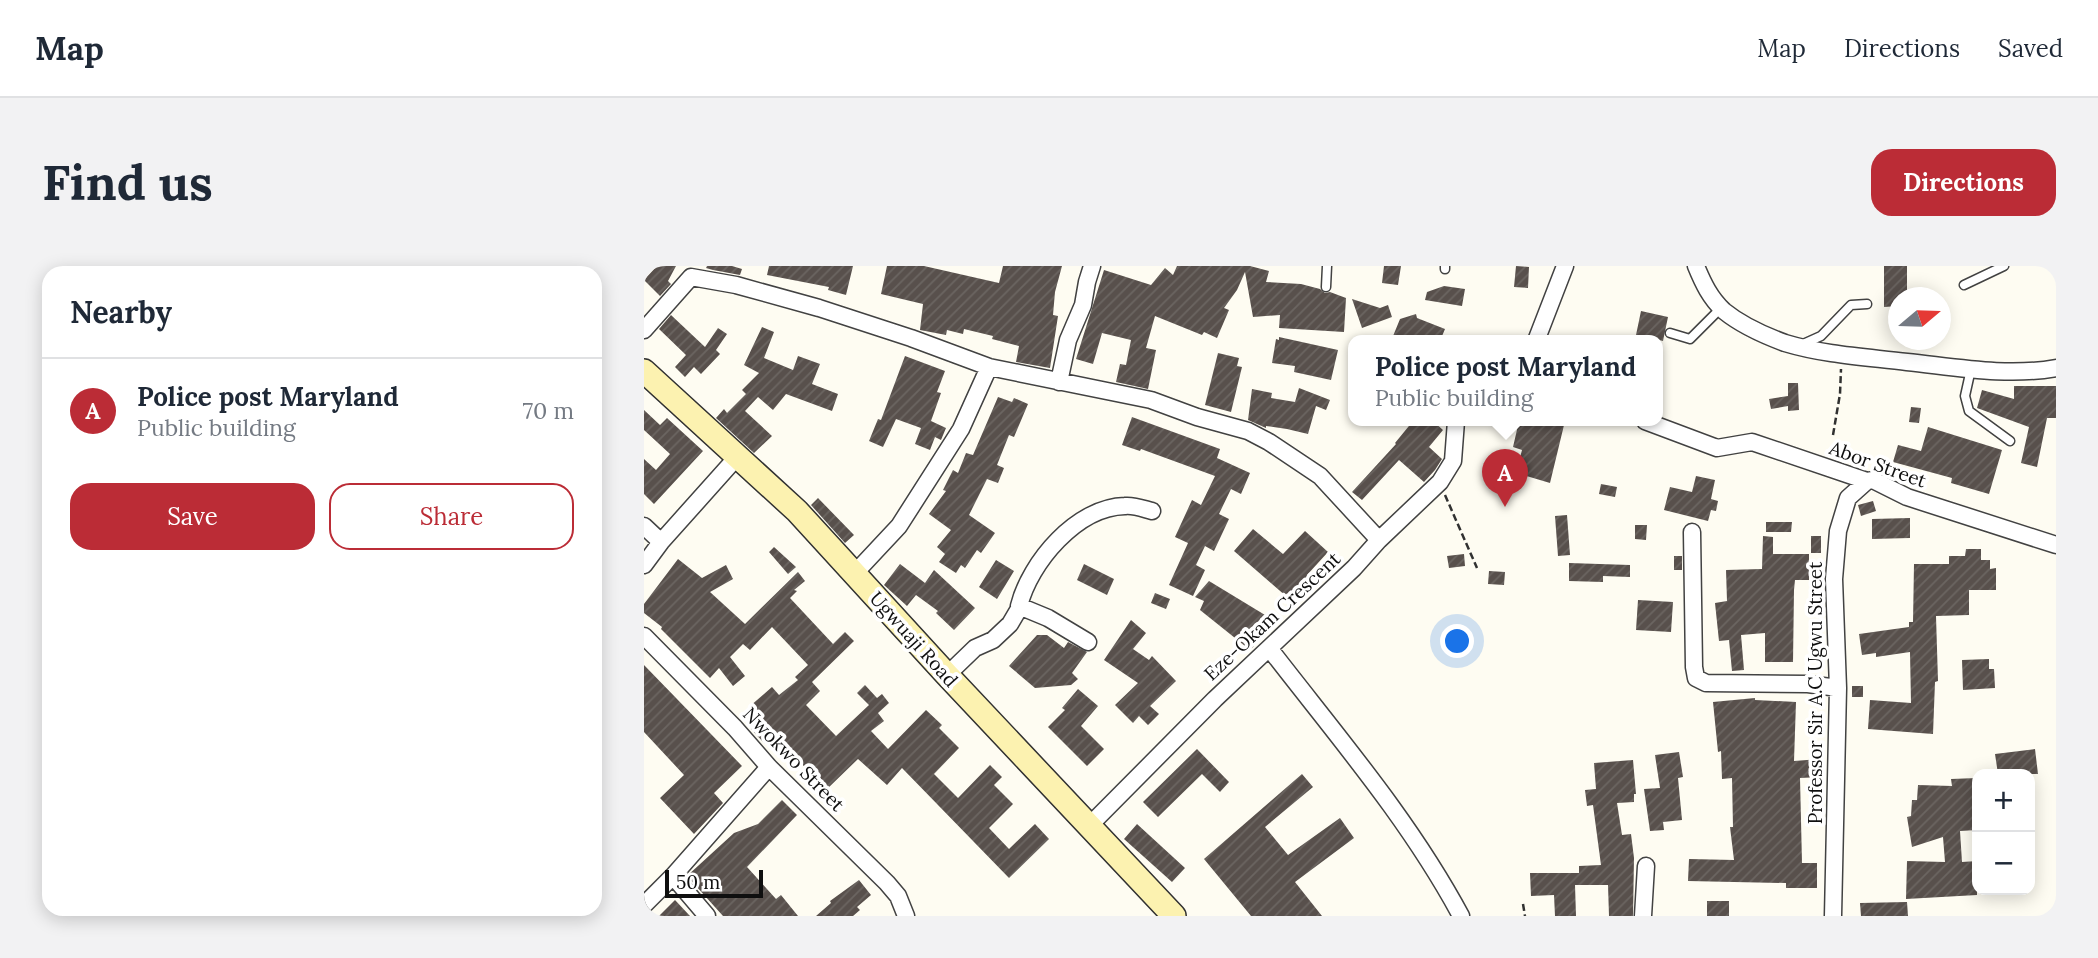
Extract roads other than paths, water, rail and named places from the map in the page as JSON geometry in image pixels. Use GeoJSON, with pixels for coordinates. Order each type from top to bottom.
{"type":"FeatureCollection","features":[{"type":"Feature","properties":{"kind":"main road","name":"Ugwuaji Road"},"geometry":{"type":"LineString","coordinates":[[644,371],[797,511],[1174,916]]}},
{"type":"Feature","properties":{"kind":"street"},"geometry":{"type":"LineString","coordinates":[[1059,382],[1068,340],[1083,305],[1092,266]]}},
{"type":"Feature","properties":{"kind":"street"},"geometry":{"type":"LineString","coordinates":[[1537,335],[1565,266]]}},
{"type":"Feature","properties":{"kind":"street"},"geometry":{"type":"LineString","coordinates":[[1696,266],[1706,290],[1721,308],[1767,335],[1798,346],[1841,355],[1971,369],[2032,371],[2056,368]]}},
{"type":"Feature","properties":{"kind":"street"},"geometry":{"type":"LineString","coordinates":[[644,330],[692,272],[818,308],[989,367],[1152,400],[1258,436],[1320,476],[1379,540]]}},
{"type":"Feature","properties":{"kind":"street"},"geometry":{"type":"LineString","coordinates":[[855,573],[899,526],[961,429],[989,367]]}},
{"type":"Feature","properties":{"kind":"street","name":"Eze-Okam Crescent"},"geometry":{"type":"LineString","coordinates":[[1088,826],[1214,699],[1354,568],[1379,540],[1440,482],[1453,461],[1455,426]]}},
{"type":"Feature","properties":{"kind":"street","name":"Abor Street"},"geometry":{"type":"LineString","coordinates":[[1658,426],[1717,448],[1752,442],[1867,481],[1873,480],[1907,497],[2056,545]]}},
{"type":"Feature","properties":{"kind":"street"},"geometry":{"type":"LineString","coordinates":[[644,565],[661,542],[737,457]]}},
{"type":"Feature","properties":{"kind":"street","name":"Professor Sir A.C Ugwu Street"},"geometry":{"type":"LineString","coordinates":[[1833,916],[1838,688],[1834,579],[1838,531],[1847,498],[1867,481]]}},
{"type":"Feature","properties":{"kind":"street"},"geometry":{"type":"LineString","coordinates":[[947,675],[975,648],[993,640],[1010,624],[1039,565],[1066,531],[1096,514],[1119,506],[1152,511]]}},
{"type":"Feature","properties":{"kind":"street"},"geometry":{"type":"LineString","coordinates":[[644,526],[661,542]]}},
{"type":"Feature","properties":{"kind":"street"},"geometry":{"type":"LineString","coordinates":[[1692,533],[1693,667],[1696,678],[1706,683],[1808,684],[1838,688]]}},
{"type":"Feature","properties":{"kind":"street"},"geometry":{"type":"LineString","coordinates":[[1020,607],[1048,618],[1088,642]]}},
{"type":"Feature","properties":{"kind":"street","name":"Nwokwo Street"},"geometry":{"type":"LineString","coordinates":[[644,636],[735,728],[769,767],[887,883],[898,896],[906,916]]}},
{"type":"Feature","properties":{"kind":"street"},"geometry":{"type":"LineString","coordinates":[[1269,649],[1383,795],[1446,887],[1461,916]]}},
{"type":"Feature","properties":{"kind":"street"},"geometry":{"type":"LineString","coordinates":[[644,905],[769,767]]}},
{"type":"Feature","properties":{"kind":"street"},"geometry":{"type":"LineString","coordinates":[[1643,916],[1646,866]]}},
{"type":"Feature","properties":{"kind":"street"},"geometry":{"type":"LineString","coordinates":[[673,876],[707,916]]}},
{"type":"Feature","properties":{"kind":"lane"},"geometry":{"type":"LineString","coordinates":[[1326,288],[1327,266]]}},
{"type":"Feature","properties":{"kind":"lane"},"geometry":{"type":"LineString","coordinates":[[1964,285],[2004,266]]}},
{"type":"Feature","properties":{"kind":"lane"},"geometry":{"type":"LineString","coordinates":[[1798,346],[1821,336],[1851,305],[1867,304]]}},
{"type":"Feature","properties":{"kind":"lane"},"geometry":{"type":"LineString","coordinates":[[1670,332],[1690,339],[1721,308]]}},
{"type":"Feature","properties":{"kind":"lane"},"geometry":{"type":"LineString","coordinates":[[1971,369],[1965,396],[1969,411],[2010,441]]}},
{"type":"Feature","properties":{"kind":"place","name":"Police post Maryland"},"geometry":{"type":"Point","coordinates":[1505,507]}}]}
